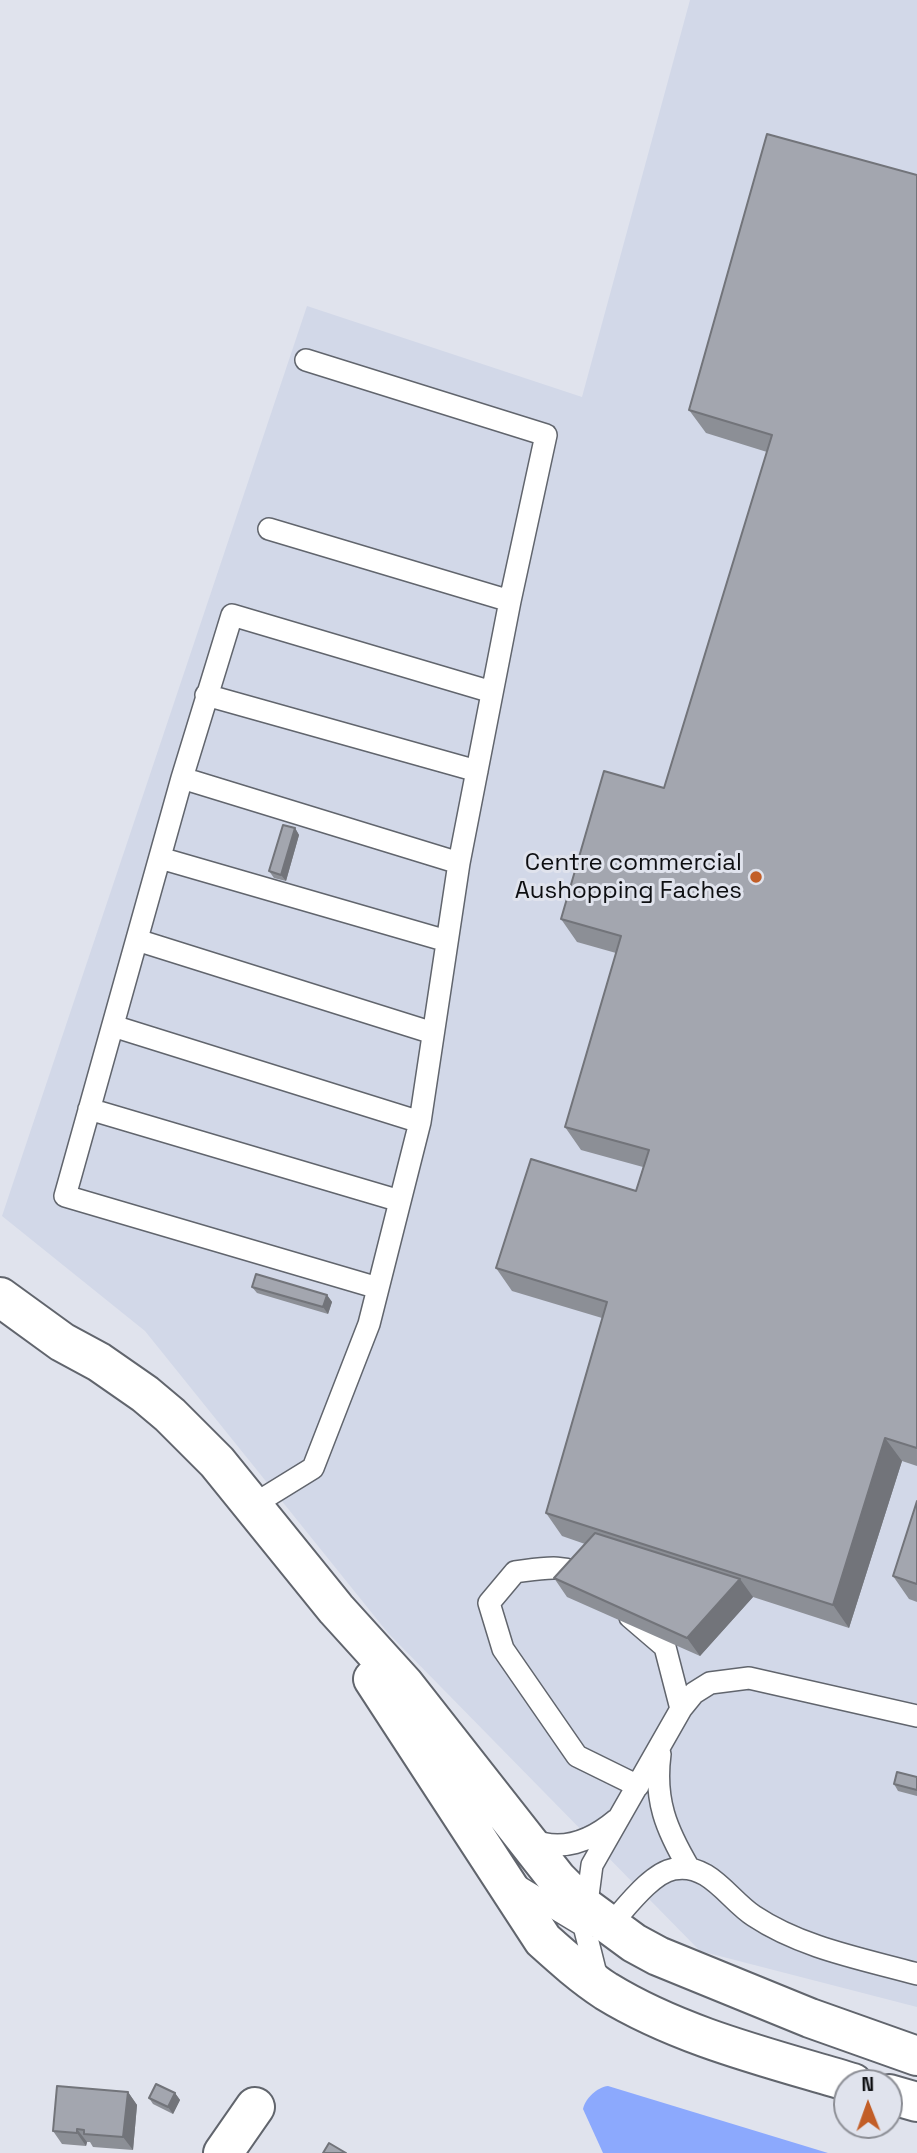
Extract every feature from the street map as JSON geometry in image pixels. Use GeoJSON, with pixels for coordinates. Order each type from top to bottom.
{"type":"FeatureCollection","features":[{"type":"Feature","properties":{"kind":"street"},"geometry":{"type":"LineString","coordinates":[[0,1297],[62,1342],[99,1362],[145,1394],[209,1453],[336,1609],[404,1684],[557,1880],[593,1919],[658,1956],[810,2018],[917,2056]]}},
{"type":"Feature","properties":{"kind":"street"},"geometry":{"type":"LineString","coordinates":[[0,1328],[62,1342]]}},
{"type":"Feature","properties":{"kind":"street"},"geometry":{"type":"LineString","coordinates":[[336,1609],[388,1705],[543,1940],[605,1990],[654,2017],[685,2030],[833,2077]]}},
{"type":"Feature","properties":{"kind":"street"},"geometry":{"type":"LineString","coordinates":[[223,2153],[255,2107]]}},
{"type":"Feature","properties":{"kind":"lane"},"geometry":{"type":"LineString","coordinates":[[253,1505],[313,1468],[369,1324],[421,1122],[459,863],[510,601],[546,435],[306,360]]}},
{"type":"Feature","properties":{"kind":"lane"},"geometry":{"type":"LineString","coordinates":[[269,530],[510,601]]}},
{"type":"Feature","properties":{"kind":"lane"},"geometry":{"type":"LineString","coordinates":[[378,1287],[65,1196],[182,778],[232,615],[492,692]]}},
{"type":"Feature","properties":{"kind":"lane"},"geometry":{"type":"LineString","coordinates":[[206,695],[477,771]]}},
{"type":"Feature","properties":{"kind":"lane"},"geometry":{"type":"LineString","coordinates":[[182,778],[459,863]]}},
{"type":"Feature","properties":{"kind":"lane"},"geometry":{"type":"LineString","coordinates":[[160,858],[447,941]]}},
{"type":"Feature","properties":{"kind":"lane"},"geometry":{"type":"LineString","coordinates":[[137,940],[433,1033]]}},
{"type":"Feature","properties":{"kind":"lane"},"geometry":{"type":"LineString","coordinates":[[113,1026],[421,1122]]}},
{"type":"Feature","properties":{"kind":"lane"},"geometry":{"type":"LineString","coordinates":[[89,1109],[400,1201]]}},
{"type":"Feature","properties":{"kind":"lane"},"geometry":{"type":"LineString","coordinates":[[599,1590],[580,1573],[559,1567],[515,1572],[489,1603],[503,1649],[578,1756],[638,1786]]}},
{"type":"Feature","properties":{"kind":"lane"},"geometry":{"type":"LineString","coordinates":[[618,1606],[665,1647],[681,1709]]}},
{"type":"Feature","properties":{"kind":"lane"},"geometry":{"type":"LineString","coordinates":[[605,1990],[595,1970],[592,1865],[681,1709],[694,1693],[710,1683],[749,1678],[917,1716]]}},
{"type":"Feature","properties":{"kind":"lane"},"geometry":{"type":"LineString","coordinates":[[661,1744],[658,1788],[661,1809],[689,1868]]}},
{"type":"Feature","properties":{"kind":"lane"},"geometry":{"type":"LineString","coordinates":[[521,1835],[534,1842],[558,1846],[581,1842],[601,1833],[622,1814]]}},
{"type":"Feature","properties":{"kind":"lane"},"geometry":{"type":"LineString","coordinates":[[593,1919],[660,1875],[673,1869],[689,1868],[706,1874],[751,1914],[768,1925],[832,1950],[917,1974]]}},
{"type":"Feature","properties":{"kind":"lane"},"geometry":{"type":"LineString","coordinates":[[502,1877],[593,1919]]}},
{"type":"Feature","properties":{"kind":"shaded area"},"geometry":{"type":"Polygon","coordinates":[[[690,0],[917,0],[917,2007],[700,1951],[388,1633],[145,1331],[2,1216],[307,306],[582,397],[690,0]]]}},
{"type":"Feature","properties":{"kind":"water"},"geometry":{"type":"Polygon","coordinates":[[[608,2086],[828,2153],[603,2153],[583,2109],[592,2094],[608,2086]]]}},
{"type":"Feature","properties":{"kind":"building","name":"Centre commercial Aushopping Faches"},"geometry":{"type":"Polygon","coordinates":[[[767,134],[917,175],[917,1448],[885,1438],[833,1605],[546,1513],[607,1302],[496,1268],[531,1159],[636,1191],[649,1150],[565,1127],[621,936],[561,919],[604,771],[664,788],[772,435],[689,410],[767,134]]]}},
{"type":"Feature","properties":{"kind":"building"},"geometry":{"type":"Polygon","coordinates":[[[283,825],[295,828],[281,875],[269,871],[283,825]]]}},
{"type":"Feature","properties":{"kind":"building"},"geometry":{"type":"Polygon","coordinates":[[[256,1274],[327,1295],[323,1307],[252,1287],[256,1274]]]}},
{"type":"Feature","properties":{"kind":"building"},"geometry":{"type":"Polygon","coordinates":[[[917,1501],[917,1584],[893,1576],[917,1501]]]}},
{"type":"Feature","properties":{"kind":"building"},"geometry":{"type":"Polygon","coordinates":[[[595,1533],[740,1579],[687,1638],[554,1578],[595,1533]]]}},
{"type":"Feature","properties":{"kind":"building"},"geometry":{"type":"Polygon","coordinates":[[[897,1772],[917,1777],[917,1790],[894,1784],[897,1772]]]}},
{"type":"Feature","properties":{"kind":"building"},"geometry":{"type":"Polygon","coordinates":[[[156,2084],[175,2093],[168,2107],[149,2098],[156,2084]]]}},
{"type":"Feature","properties":{"kind":"building"},"geometry":{"type":"Polygon","coordinates":[[[57,2086],[128,2092],[123,2137],[84,2134],[84,2130],[77,2129],[77,2133],[53,2131],[57,2086]]]}},
{"type":"Feature","properties":{"kind":"building"},"geometry":{"type":"Polygon","coordinates":[[[329,2143],[346,2153],[323,2153],[329,2143]]]}},
{"type":"Feature","properties":{"kind":"place","name":"Centre commercial Aushopping Faches"},"geometry":{"type":"Point","coordinates":[756,877]}}]}
